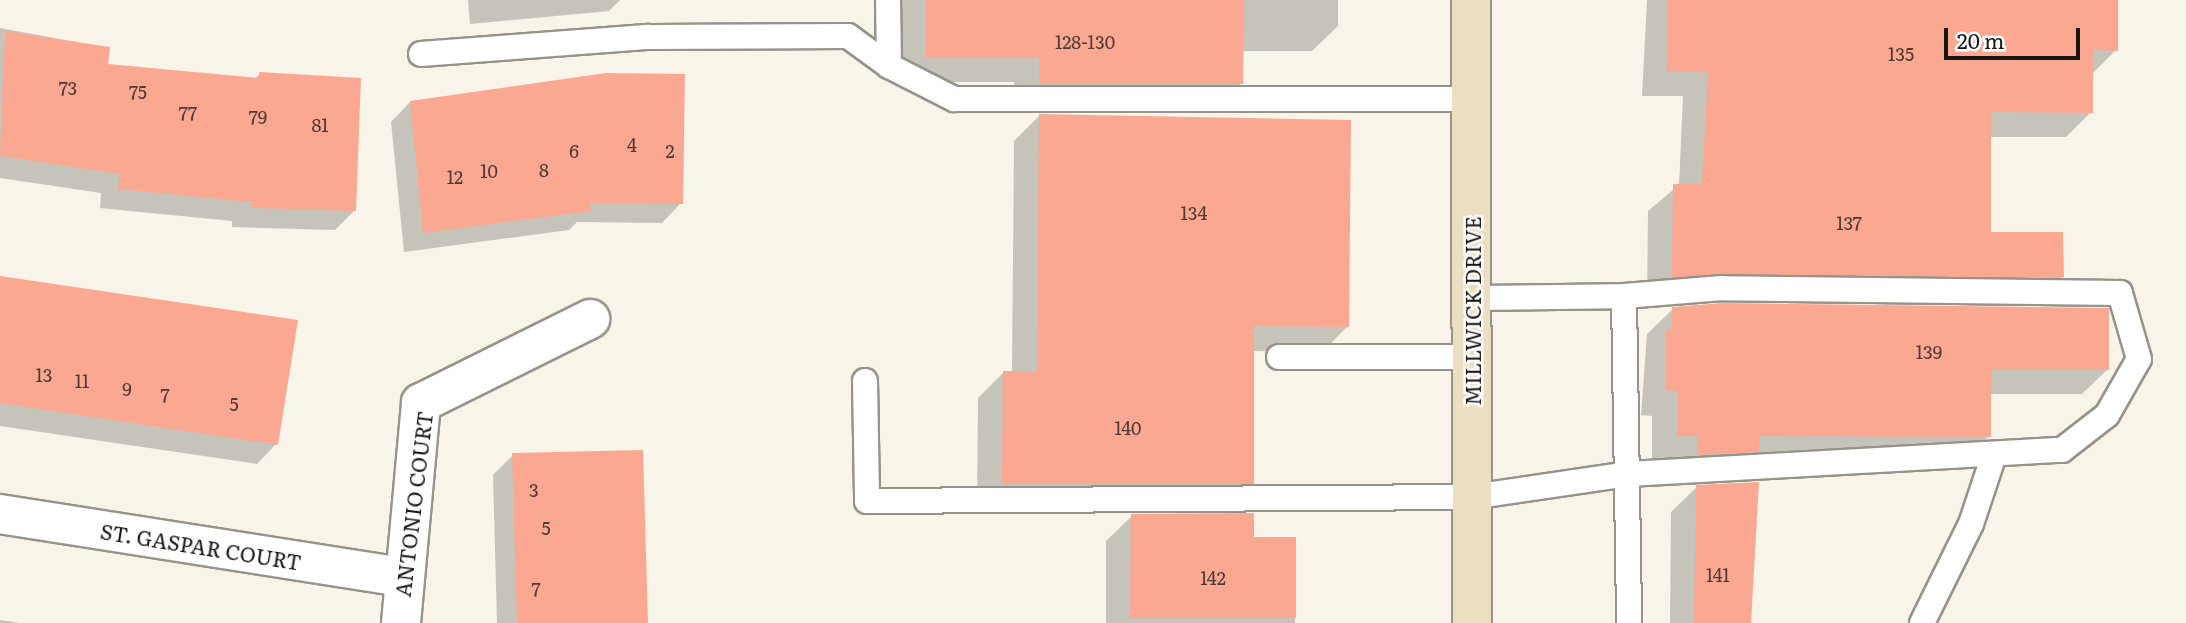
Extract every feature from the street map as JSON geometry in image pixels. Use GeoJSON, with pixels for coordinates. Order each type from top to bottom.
{"type":"FeatureCollection","features":[{"type":"Feature","properties":{"kind":"street","name":"MILLWICK DRIVE"},"geometry":{"type":"LineString","coordinates":[[1471,0],[1472,623]]}},
{"type":"Feature","properties":{"kind":"street","name":"ANTONIO COURT"},"geometry":{"type":"LineString","coordinates":[[401,623],[402,577],[421,403],[590,319]]}},
{"type":"Feature","properties":{"kind":"street","name":"ST. GASPAR COURT"},"geometry":{"type":"LineString","coordinates":[[0,514],[402,577]]}},
{"type":"Feature","properties":{"kind":"lane"},"geometry":{"type":"LineString","coordinates":[[888,0],[889,66]]}},
{"type":"Feature","properties":{"kind":"lane"},"geometry":{"type":"LineString","coordinates":[[421,54],[649,37],[848,36],[889,66],[954,99],[1472,99]]}},
{"type":"Feature","properties":{"kind":"lane"},"geometry":{"type":"LineString","coordinates":[[865,381],[867,501],[1472,497],[1627,474],[2062,450],[2107,415],[2140,359],[2120,293],[1722,288],[1624,296],[1471,298]]}},
{"type":"Feature","properties":{"kind":"lane"},"geometry":{"type":"LineString","coordinates":[[1624,296],[1629,623]]}},
{"type":"Feature","properties":{"kind":"lane"},"geometry":{"type":"LineString","coordinates":[[1279,357],[1472,358]]}},
{"type":"Feature","properties":{"kind":"lane"},"geometry":{"type":"LineString","coordinates":[[1922,623],[1971,524],[1994,455]]}},
{"type":"Feature","properties":{"kind":"building"},"geometry":{"type":"Polygon","coordinates":[[[926,0],[1244,0],[1243,84],[1039,84],[1039,58],[926,57],[926,0]]]}},
{"type":"Feature","properties":{"kind":"building"},"geometry":{"type":"Polygon","coordinates":[[[1667,0],[2118,0],[2118,51],[2093,50],[2093,113],[1991,112],[1991,232],[2063,232],[2064,277],[1672,277],[1673,184],[1702,183],[1708,72],[1667,71],[1667,0]]]}},
{"type":"Feature","properties":{"kind":"building"},"geometry":{"type":"Polygon","coordinates":[[[5,31],[110,47],[108,64],[259,78],[259,72],[361,78],[356,211],[251,208],[251,202],[118,189],[120,174],[0,156],[5,31]]]}},
{"type":"Feature","properties":{"kind":"building"},"geometry":{"type":"Polygon","coordinates":[[[606,73],[685,74],[683,204],[590,203],[591,211],[423,233],[410,101],[606,73]]]}},
{"type":"Feature","properties":{"kind":"building"},"geometry":{"type":"Polygon","coordinates":[[[1039,114],[1351,120],[1349,327],[1254,326],[1254,484],[1002,484],[1003,371],[1037,371],[1039,114]]]}},
{"type":"Feature","properties":{"kind":"building"},"geometry":{"type":"Polygon","coordinates":[[[0,276],[298,320],[278,445],[0,403],[0,276]]]}},
{"type":"Feature","properties":{"kind":"building"},"geometry":{"type":"Polygon","coordinates":[[[1723,303],[2109,308],[2109,370],[1991,369],[1991,437],[1759,436],[1759,452],[1697,455],[1697,436],[1677,436],[1677,391],[1666,390],[1666,330],[1672,330],[1672,307],[1723,303]]]}},
{"type":"Feature","properties":{"kind":"building"},"geometry":{"type":"Polygon","coordinates":[[[643,450],[648,623],[517,623],[512,453],[643,450]]]}},
{"type":"Feature","properties":{"kind":"building"},"geometry":{"type":"Polygon","coordinates":[[[1759,482],[1751,623],[1694,623],[1696,485],[1759,482]]]}},
{"type":"Feature","properties":{"kind":"building"},"geometry":{"type":"Polygon","coordinates":[[[1254,513],[1254,537],[1296,537],[1296,618],[1130,618],[1131,514],[1254,513]]]}}]}
